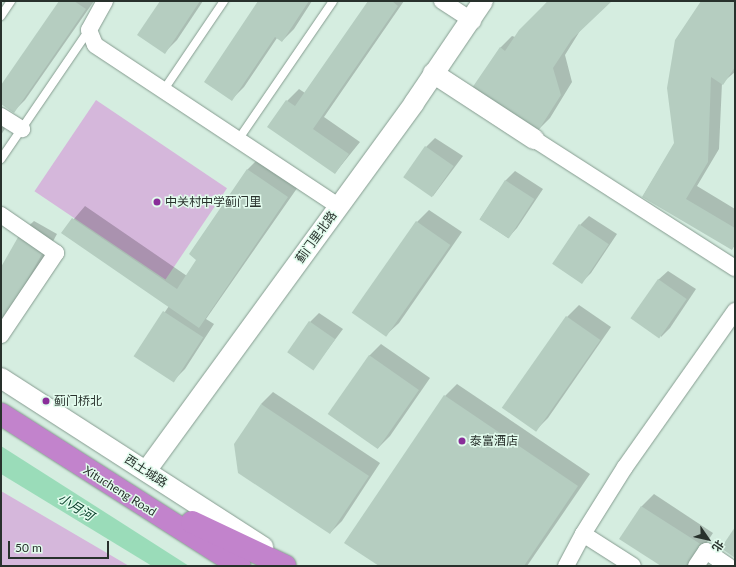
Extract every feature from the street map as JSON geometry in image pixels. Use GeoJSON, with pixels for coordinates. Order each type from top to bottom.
{"type":"FeatureCollection","features":[{"type":"Feature","properties":{"kind":"highway","name":"Xitucheng Road"},"geometry":{"type":"LineString","coordinates":[[1,414],[240,566]]}},
{"type":"Feature","properties":{"kind":"highway"},"geometry":{"type":"LineString","coordinates":[[106,482],[285,566]]}},
{"type":"Feature","properties":{"kind":"street"},"geometry":{"type":"LineString","coordinates":[[105,1],[89,30],[95,45],[338,206]]}},
{"type":"Feature","properties":{"kind":"street","name":"蓟门里北路"},"geometry":{"type":"LineString","coordinates":[[146,471],[434,74],[483,1]]}},
{"type":"Feature","properties":{"kind":"street"},"geometry":{"type":"LineString","coordinates":[[446,2],[473,21]]}},
{"type":"Feature","properties":{"kind":"street"},"geometry":{"type":"LineString","coordinates":[[434,74],[735,268]]}},
{"type":"Feature","properties":{"kind":"street"},"geometry":{"type":"LineString","coordinates":[[1,116],[22,129]]}},
{"type":"Feature","properties":{"kind":"street"},"geometry":{"type":"LineString","coordinates":[[1,215],[56,253],[1,335]]}},
{"type":"Feature","properties":{"kind":"street"},"geometry":{"type":"LineString","coordinates":[[566,566],[625,467],[735,311]]}},
{"type":"Feature","properties":{"kind":"street","name":"西土城路"},"geometry":{"type":"LineString","coordinates":[[1,378],[291,566]]}},
{"type":"Feature","properties":{"kind":"street"},"geometry":{"type":"LineString","coordinates":[[584,534],[633,566]]}},
{"type":"Feature","properties":{"kind":"street"},"geometry":{"type":"LineString","coordinates":[[696,566],[706,551],[728,566]]}},
{"type":"Feature","properties":{"kind":"lane"},"geometry":{"type":"LineString","coordinates":[[1,16],[11,1]]}},
{"type":"Feature","properties":{"kind":"lane"},"geometry":{"type":"LineString","coordinates":[[163,91],[224,1]]}},
{"type":"Feature","properties":{"kind":"lane"},"geometry":{"type":"LineString","coordinates":[[238,140],[333,1]]}},
{"type":"Feature","properties":{"kind":"lane"},"geometry":{"type":"LineString","coordinates":[[1,159],[89,30]]}},
{"type":"Feature","properties":{"kind":"shaded area"},"geometry":{"type":"Polygon","coordinates":[[[96,100],[227,188],[165,280],[34,191],[96,100]]]}},
{"type":"Feature","properties":{"kind":"shaded area"},"geometry":{"type":"Polygon","coordinates":[[[1,491],[124,563],[129,566],[1,566],[1,491]]]}},
{"type":"Feature","properties":{"kind":"water","name":"小月河"},"geometry":{"type":"Polygon","coordinates":[[[1,446],[189,566],[152,566],[1,474],[1,446]]]}},
{"type":"Feature","properties":{"kind":"building"},"geometry":{"type":"Polygon","coordinates":[[[59,1],[74,1],[86,9],[14,113],[1,104],[1,85],[59,1]]]}},
{"type":"Feature","properties":{"kind":"building"},"geometry":{"type":"Polygon","coordinates":[[[160,1],[200,1],[165,54],[137,35],[160,1]]]}},
{"type":"Feature","properties":{"kind":"building"},"geometry":{"type":"Polygon","coordinates":[[[258,1],[309,1],[282,42],[275,37],[232,101],[204,82],[258,1]]]}},
{"type":"Feature","properties":{"kind":"building"},"geometry":{"type":"Polygon","coordinates":[[[368,1],[392,1],[398,6],[313,129],[349,154],[335,174],[267,127],[286,100],[295,106],[368,1]]]}},
{"type":"Feature","properties":{"kind":"building"},"geometry":{"type":"Polygon","coordinates":[[[548,1],[612,1],[572,39],[553,68],[561,95],[538,131],[472,88],[500,47],[505,51],[519,30],[548,1]]]}},
{"type":"Feature","properties":{"kind":"building"},"geometry":{"type":"Polygon","coordinates":[[[701,1],[735,1],[735,67],[723,85],[711,77],[708,162],[686,199],[735,228],[735,244],[732,250],[642,197],[674,143],[667,88],[675,40],[701,1]]]}},
{"type":"Feature","properties":{"kind":"building"},"geometry":{"type":"Polygon","coordinates":[[[425,146],[454,166],[432,197],[403,177],[425,146]]]}},
{"type":"Feature","properties":{"kind":"building"},"geometry":{"type":"Polygon","coordinates":[[[247,169],[288,197],[199,328],[61,233],[72,218],[177,289],[196,260],[189,254],[247,169]]]}},
{"type":"Feature","properties":{"kind":"building"},"geometry":{"type":"Polygon","coordinates":[[[505,180],[534,199],[509,238],[479,219],[505,180]]]}},
{"type":"Feature","properties":{"kind":"building"},"geometry":{"type":"Polygon","coordinates":[[[416,221],[450,245],[386,337],[352,313],[416,221]]]}},
{"type":"Feature","properties":{"kind":"building"},"geometry":{"type":"Polygon","coordinates":[[[579,224],[609,244],[582,284],[552,264],[579,224]]]}},
{"type":"Feature","properties":{"kind":"building"},"geometry":{"type":"Polygon","coordinates":[[[21,232],[46,247],[1,326],[1,267],[21,232]]]}},
{"type":"Feature","properties":{"kind":"building"},"geometry":{"type":"Polygon","coordinates":[[[658,279],[687,299],[659,338],[630,318],[658,279]]]}},
{"type":"Feature","properties":{"kind":"building"},"geometry":{"type":"Polygon","coordinates":[[[163,311],[203,337],[174,382],[134,356],[163,311]]]}},
{"type":"Feature","properties":{"kind":"building"},"geometry":{"type":"Polygon","coordinates":[[[566,316],[600,340],[536,432],[502,408],[566,316]]]}},
{"type":"Feature","properties":{"kind":"building"},"geometry":{"type":"Polygon","coordinates":[[[309,321],[335,339],[313,370],[287,352],[309,321]]]}},
{"type":"Feature","properties":{"kind":"building"},"geometry":{"type":"Polygon","coordinates":[[[369,355],[419,390],[378,449],[328,414],[369,355]]]}},
{"type":"Feature","properties":{"kind":"building","name":"泰富酒店"},"geometry":{"type":"Polygon","coordinates":[[[444,395],[578,486],[524,566],[379,566],[344,543],[444,395]]]}},
{"type":"Feature","properties":{"kind":"building"},"geometry":{"type":"Polygon","coordinates":[[[261,404],[369,476],[330,534],[238,473],[234,444],[261,404]]]}},
{"type":"Feature","properties":{"kind":"building"},"geometry":{"type":"Polygon","coordinates":[[[641,506],[702,545],[688,566],[661,566],[619,539],[641,506]]]}},
{"type":"Feature","properties":{"kind":"building"},"geometry":{"type":"Polygon","coordinates":[[[735,527],[735,558],[721,548],[735,527]]]}},
{"type":"Feature","properties":{"kind":"place","name":"中关村中学蓟门里"},"geometry":{"type":"Point","coordinates":[157,202]}},
{"type":"Feature","properties":{"kind":"place","name":"蓟门桥北"},"geometry":{"type":"Point","coordinates":[46,401]}},
{"type":"Feature","properties":{"kind":"place","name":"泰富酒店"},"geometry":{"type":"Point","coordinates":[462,441]}}]}
